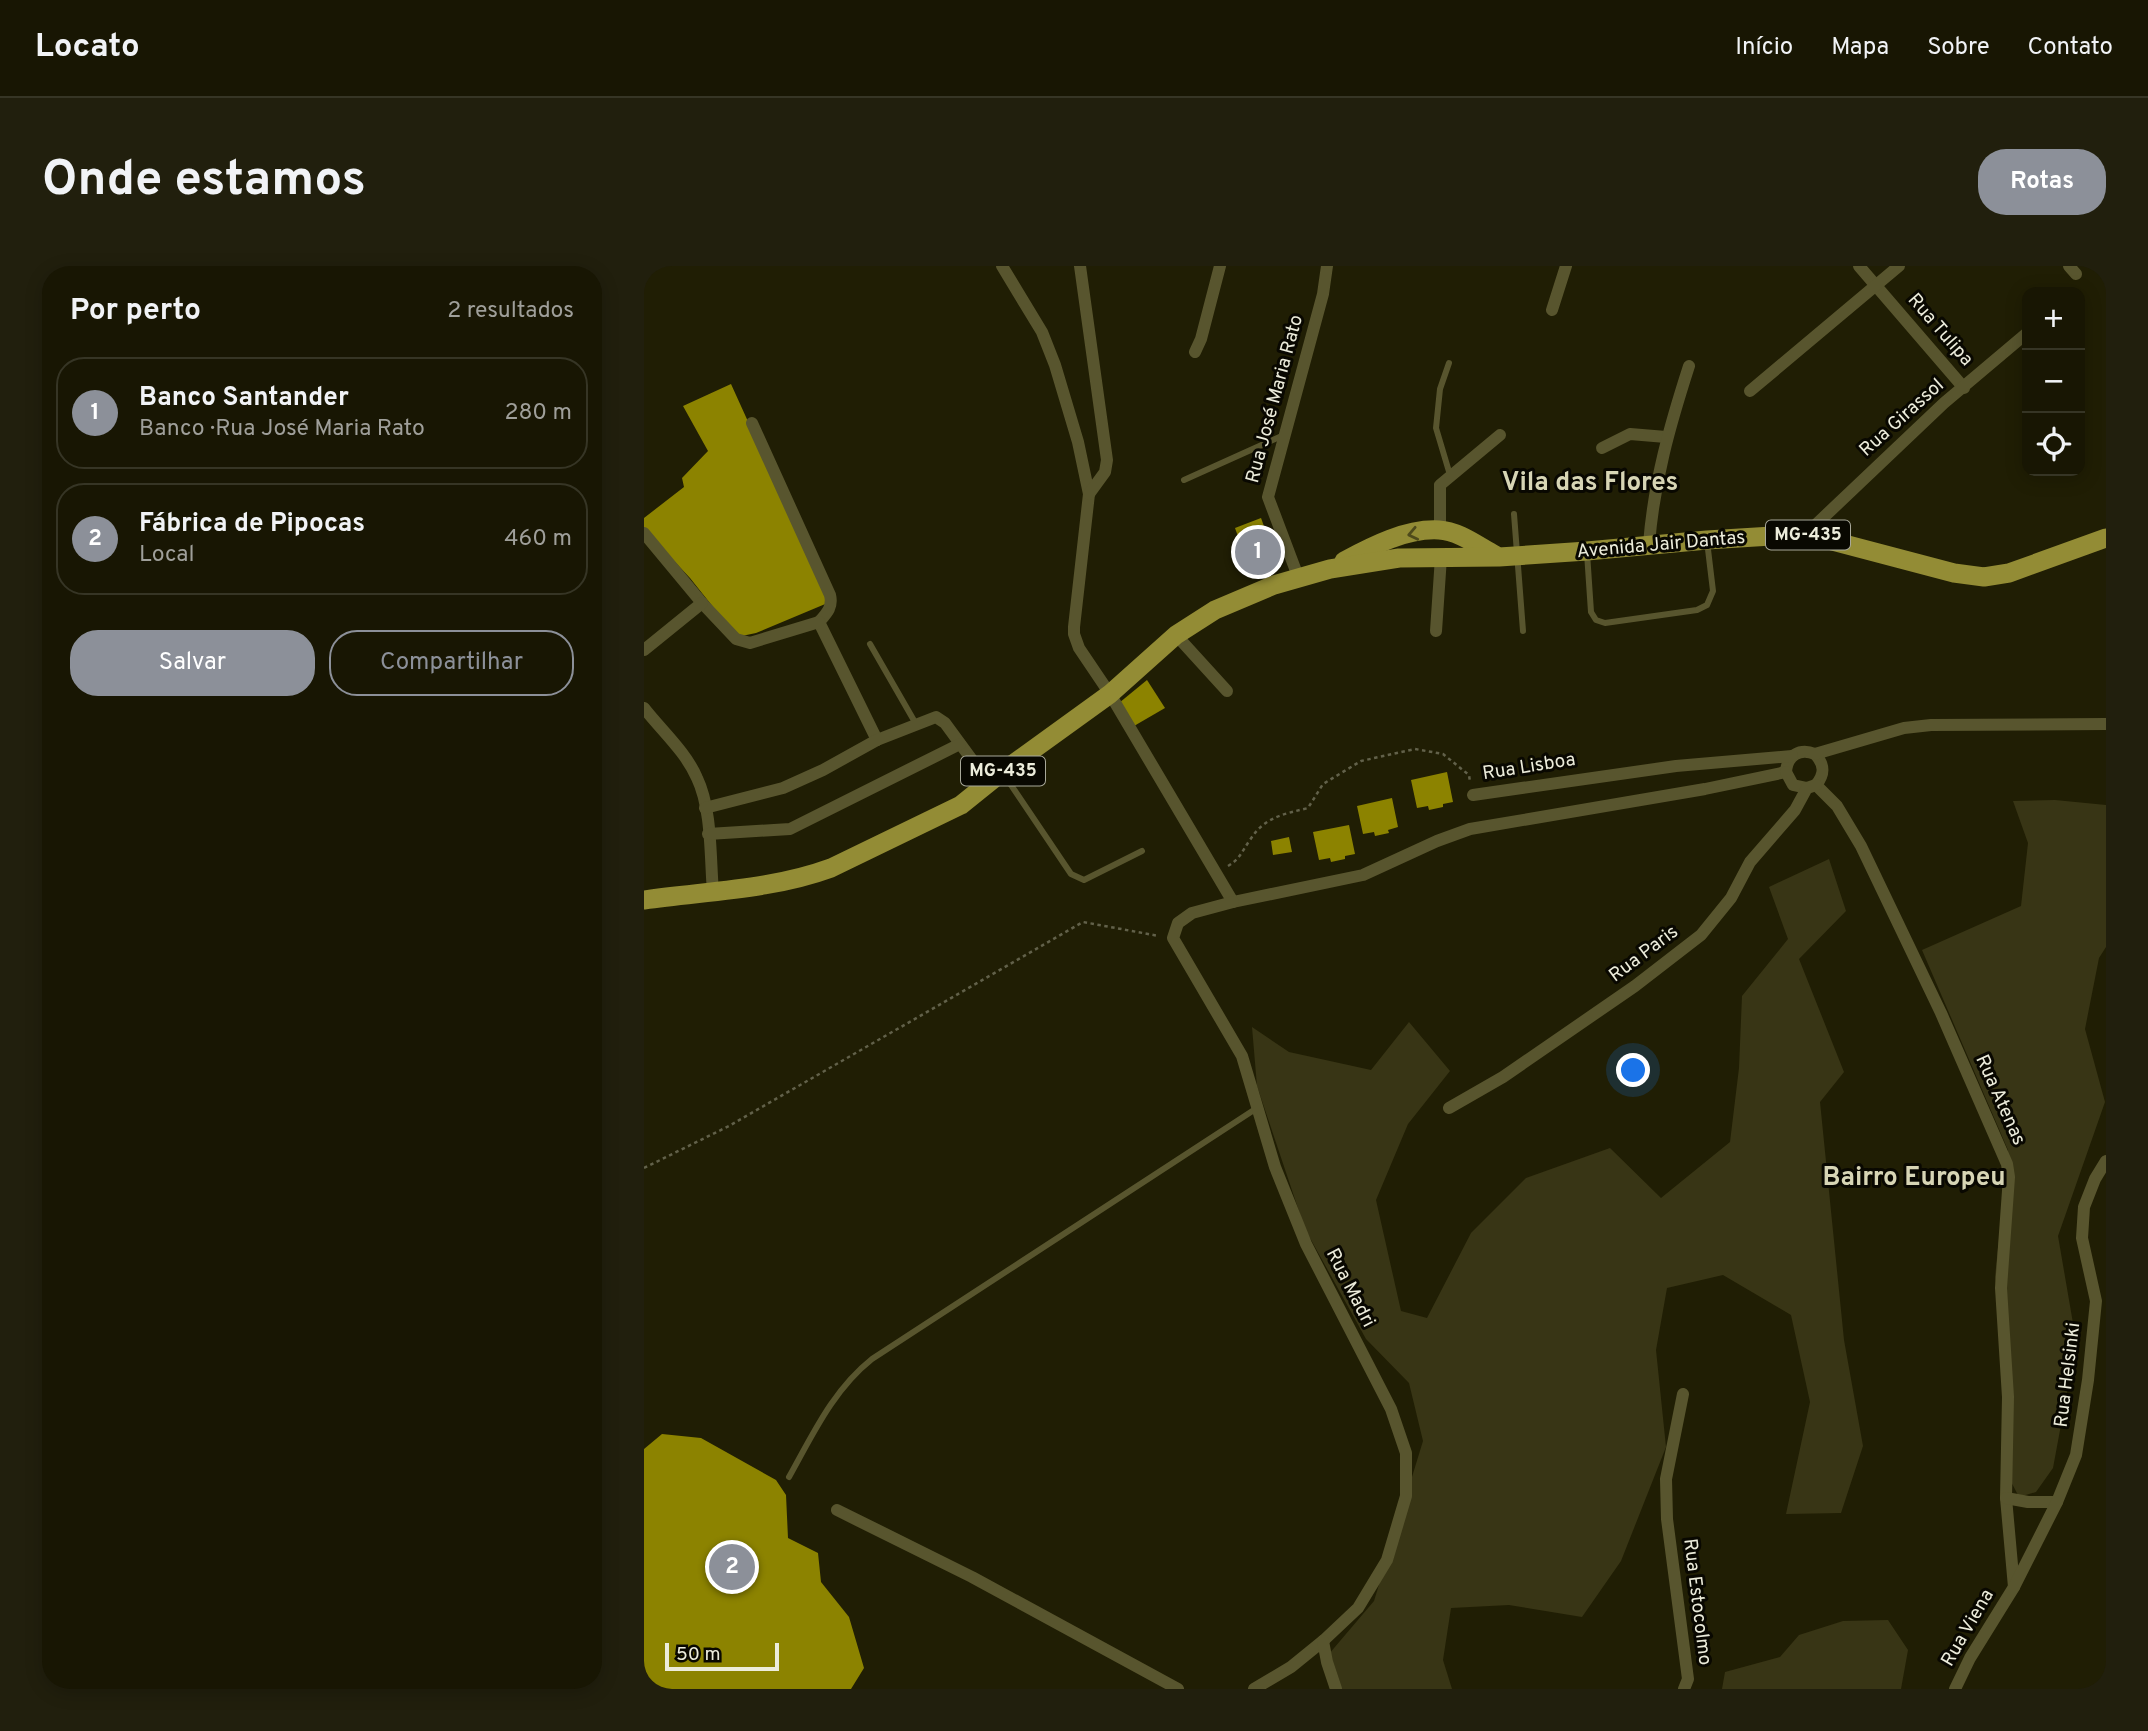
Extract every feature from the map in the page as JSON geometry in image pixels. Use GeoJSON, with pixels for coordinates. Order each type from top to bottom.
{"type":"FeatureCollection","features":[{"type":"Feature","properties":{"kind":"main road","name":"Avenida Jair Dantas"},"geometry":{"type":"LineString","coordinates":[[1329,569],[1367,548],[1392,539],[1415,532],[1440,530],[1509,556]]}},
{"type":"Feature","properties":{"kind":"main road","name":"Avenida Jair Dantas"},"geometry":{"type":"LineString","coordinates":[[644,901],[786,881],[831,868],[961,805],[1110,694],[1177,635],[1215,610],[1274,585],[1329,569],[1399,558],[1509,556],[1806,534],[1954,573],[1984,577],[2009,573],[2106,538]]}},
{"type":"Feature","properties":{"kind":"street"},"geometry":{"type":"LineString","coordinates":[[1002,266],[1041,332],[1055,365],[1078,442],[1089,494],[1074,634],[1079,648],[1110,694],[1233,902]]}},
{"type":"Feature","properties":{"kind":"street"},"geometry":{"type":"LineString","coordinates":[[1080,266],[1107,460],[1101,480],[1089,494]]}},
{"type":"Feature","properties":{"kind":"street"},"geometry":{"type":"LineString","coordinates":[[1195,352],[1201,339],[1220,266]]}},
{"type":"Feature","properties":{"kind":"street","name":"Rua José Maria Rato"},"geometry":{"type":"LineString","coordinates":[[1299,579],[1268,497],[1323,294],[1327,266]]}},
{"type":"Feature","properties":{"kind":"street"},"geometry":{"type":"LineString","coordinates":[[1552,310],[1566,266]]}},
{"type":"Feature","properties":{"kind":"street","name":"Rua Tulipa"},"geometry":{"type":"LineString","coordinates":[[1859,266],[1964,388]]}},
{"type":"Feature","properties":{"kind":"street"},"geometry":{"type":"LineString","coordinates":[[1750,391],[1899,266]]}},
{"type":"Feature","properties":{"kind":"street","name":"Rua Girassol"},"geometry":{"type":"LineString","coordinates":[[1806,534],[1936,411],[2022,337]]}},
{"type":"Feature","properties":{"kind":"street"},"geometry":{"type":"LineString","coordinates":[[1649,544],[1666,437],[1689,366]]}},
{"type":"Feature","properties":{"kind":"street"},"geometry":{"type":"LineString","coordinates":[[644,533],[736,639],[745,643],[819,622],[831,606],[830,595],[752,423]]}},
{"type":"Feature","properties":{"kind":"street"},"geometry":{"type":"LineString","coordinates":[[1602,448],[1630,434],[1666,437]]}},
{"type":"Feature","properties":{"kind":"street"},"geometry":{"type":"LineString","coordinates":[[1440,530],[1440,485],[1500,435]]}},
{"type":"Feature","properties":{"kind":"street"},"geometry":{"type":"LineString","coordinates":[[1437,631],[1441,557]]}},
{"type":"Feature","properties":{"kind":"street"},"geometry":{"type":"LineString","coordinates":[[644,650],[702,603]]}},
{"type":"Feature","properties":{"kind":"street"},"geometry":{"type":"LineString","coordinates":[[819,622],[877,740]]}},
{"type":"Feature","properties":{"kind":"street"},"geometry":{"type":"LineString","coordinates":[[1177,635],[1227,691]]}},
{"type":"Feature","properties":{"kind":"street"},"geometry":{"type":"LineString","coordinates":[[644,708],[696,775],[703,791],[713,892]]}},
{"type":"Feature","properties":{"kind":"street"},"geometry":{"type":"LineString","coordinates":[[705,808],[783,788],[823,770],[877,740],[939,717],[960,744],[996,777]]}},
{"type":"Feature","properties":{"kind":"street","name":"Rua Lisboa"},"geometry":{"type":"LineString","coordinates":[[1473,795],[1676,766],[1792,756],[1803,751],[1815,754],[1904,728],[1931,725],[2106,724]]}},
{"type":"Feature","properties":{"kind":"street"},"geometry":{"type":"LineString","coordinates":[[708,834],[790,829],[960,744]]}},
{"type":"Feature","properties":{"kind":"street"},"geometry":{"type":"LineString","coordinates":[[1792,756],[1786,772],[1793,785],[1812,787],[1822,778],[1824,769],[1815,754]]}},
{"type":"Feature","properties":{"kind":"street"},"geometry":{"type":"LineString","coordinates":[[1173,938],[1178,923],[1192,913],[1363,875],[1470,829],[1510,820],[1705,789],[1786,772]]}},
{"type":"Feature","properties":{"kind":"street","name":"Rua Paris"},"geometry":{"type":"LineString","coordinates":[[1449,1108],[1503,1077],[1635,986],[1701,935],[1731,898],[1750,862],[1812,787]]}},
{"type":"Feature","properties":{"kind":"street","name":"Rua Atenas"},"geometry":{"type":"LineString","coordinates":[[1812,787],[1837,806],[1861,846],[1941,1013],[2007,1164],[2009,1177],[2001,1288],[2008,1397],[2006,1498],[2014,1587]]}},
{"type":"Feature","properties":{"kind":"street","name":"Rua Madri"},"geometry":{"type":"LineString","coordinates":[[1173,938],[1242,1056],[1275,1167],[1306,1244],[1391,1409],[1406,1453],[1406,1496],[1387,1560],[1358,1608],[1291,1667],[1254,1689]]}},
{"type":"Feature","properties":{"kind":"street","name":"Rua Helsinki"},"geometry":{"type":"LineString","coordinates":[[2014,1587],[2057,1502],[2076,1455],[2088,1380],[2096,1301],[2082,1238],[2084,1207],[2095,1178],[2106,1161]]}},
{"type":"Feature","properties":{"kind":"street","name":"Rua Estocolmo"},"geometry":{"type":"LineString","coordinates":[[1683,1394],[1666,1479],[1667,1519],[1688,1679],[1684,1689]]}},
{"type":"Feature","properties":{"kind":"street"},"geometry":{"type":"LineString","coordinates":[[2006,1498],[2028,1502],[2057,1502]]}},
{"type":"Feature","properties":{"kind":"street"},"geometry":{"type":"LineString","coordinates":[[837,1510],[972,1577],[1178,1689]]}},
{"type":"Feature","properties":{"kind":"street","name":"Rua Viena"},"geometry":{"type":"LineString","coordinates":[[1955,1689],[1970,1657],[2014,1587]]}},
{"type":"Feature","properties":{"kind":"street"},"geometry":{"type":"LineString","coordinates":[[1323,1641],[1336,1689]]}},
{"type":"Feature","properties":{"kind":"lane"},"geometry":{"type":"LineString","coordinates":[[1449,363],[1440,389],[1436,428],[1450,475]]}},
{"type":"Feature","properties":{"kind":"lane"},"geometry":{"type":"LineString","coordinates":[[1184,480],[1285,434]]}},
{"type":"Feature","properties":{"kind":"lane"},"geometry":{"type":"LineString","coordinates":[[1514,514],[1509,556],[1523,631]]}},
{"type":"Feature","properties":{"kind":"lane"},"geometry":{"type":"LineString","coordinates":[[1587,551],[1591,612],[1596,620],[1605,623],[1698,610],[1707,605],[1713,590],[1707,540]]}},
{"type":"Feature","properties":{"kind":"lane"},"geometry":{"type":"LineString","coordinates":[[870,644],[916,724]]}},
{"type":"Feature","properties":{"kind":"lane"},"geometry":{"type":"LineString","coordinates":[[996,777],[1077,878],[1084,880],[1142,850]]}},
{"type":"Feature","properties":{"kind":"lane"},"geometry":{"type":"LineString","coordinates":[[789,1476],[832,1401],[853,1374],[863,1366],[1257,1108]]}},
{"type":"Feature","properties":{"kind":"path","name":"Rua Lisboa"},"geometry":{"type":"LineString","coordinates":[[1216,873],[1238,860],[1251,837],[1271,817],[1308,808],[1323,783],[1361,761],[1415,748],[1443,754],[1469,775],[1473,795]]}},
{"type":"Feature","properties":{"kind":"path"},"geometry":{"type":"LineString","coordinates":[[644,1168],[729,1126],[1083,922],[1173,938]]}},
{"type":"Feature","properties":{"kind":"shaded area"},"geometry":{"type":"Polygon","coordinates":[[[2055,800],[2106,805],[2106,947],[2099,958],[2085,1029],[2105,1102],[2058,1236],[2074,1329],[2068,1387],[2053,1468],[2036,1492],[2019,1497],[2006,1472],[2006,1391],[1995,1277],[2008,1150],[1922,950],[2021,906],[2028,843],[2013,801],[2055,800]]]}},
{"type":"Feature","properties":{"kind":"shaded area"},"geometry":{"type":"Polygon","coordinates":[[[1829,859],[1846,911],[1799,959],[1844,1072],[1820,1102],[1844,1340],[1863,1446],[1841,1513],[1786,1514],[1810,1402],[1791,1315],[1723,1275],[1667,1288],[1656,1350],[1666,1447],[1621,1561],[1582,1617],[1509,1605],[1451,1608],[1443,1660],[1452,1689],[1334,1689],[1323,1661],[1374,1601],[1423,1441],[1409,1383],[1366,1339],[1305,1229],[1257,1086],[1252,1027],[1289,1052],[1371,1070],[1409,1022],[1450,1071],[1408,1124],[1376,1200],[1401,1311],[1427,1318],[1471,1233],[1526,1178],[1610,1148],[1661,1198],[1730,1142],[1739,1068],[1742,996],[1788,939],[1769,887],[1829,859]]]}},
{"type":"Feature","properties":{"kind":"shaded area"},"geometry":{"type":"Polygon","coordinates":[[[1888,1620],[1908,1650],[1901,1689],[1722,1689],[1725,1672],[1780,1657],[1799,1635],[1843,1621],[1888,1620]]]}},
{"type":"Feature","properties":{"kind":"building"},"geometry":{"type":"Polygon","coordinates":[[[731,384],[830,602],[756,633],[737,637],[690,578],[644,529],[644,518],[684,487],[682,478],[708,451],[683,406],[731,384]]]}},
{"type":"Feature","properties":{"kind":"building"},"geometry":{"type":"Polygon","coordinates":[[[1261,518],[1279,567],[1252,576],[1235,528],[1261,518]]]}},
{"type":"Feature","properties":{"kind":"building"},"geometry":{"type":"Polygon","coordinates":[[[1147,680],[1165,708],[1134,726],[1119,703],[1147,680]]]}},
{"type":"Feature","properties":{"kind":"building"},"geometry":{"type":"Polygon","coordinates":[[[1447,772],[1453,802],[1429,810],[1428,806],[1417,808],[1411,780],[1447,772]]]}},
{"type":"Feature","properties":{"kind":"building"},"geometry":{"type":"Polygon","coordinates":[[[1392,798],[1398,827],[1388,830],[1389,833],[1375,836],[1374,832],[1363,834],[1357,806],[1392,798]]]}},
{"type":"Feature","properties":{"kind":"building"},"geometry":{"type":"Polygon","coordinates":[[[1349,825],[1355,854],[1331,862],[1330,858],[1319,860],[1313,832],[1349,825]]]}},
{"type":"Feature","properties":{"kind":"building"},"geometry":{"type":"Polygon","coordinates":[[[1289,837],[1292,852],[1273,855],[1271,841],[1289,837]]]}},
{"type":"Feature","properties":{"kind":"building"},"geometry":{"type":"Polygon","coordinates":[[[662,1434],[701,1438],[776,1480],[786,1495],[788,1538],[818,1553],[821,1582],[849,1617],[864,1668],[851,1689],[644,1689],[644,1449],[662,1434]]]}},
{"type":"Feature","properties":{"kind":"place","name":"Banco Santander"},"geometry":{"type":"Point","coordinates":[1258,552]}},
{"type":"Feature","properties":{"kind":"place","name":"Fábrica de Pipocas"},"geometry":{"type":"Point","coordinates":[732,1567]}},
{"type":"Feature","properties":{"kind":"district","name":"Vila das Flores"},"geometry":{"type":"Point","coordinates":[1590,483]}},
{"type":"Feature","properties":{"kind":"district","name":"Bairro Europeu"},"geometry":{"type":"Point","coordinates":[1914,1178]}}]}
